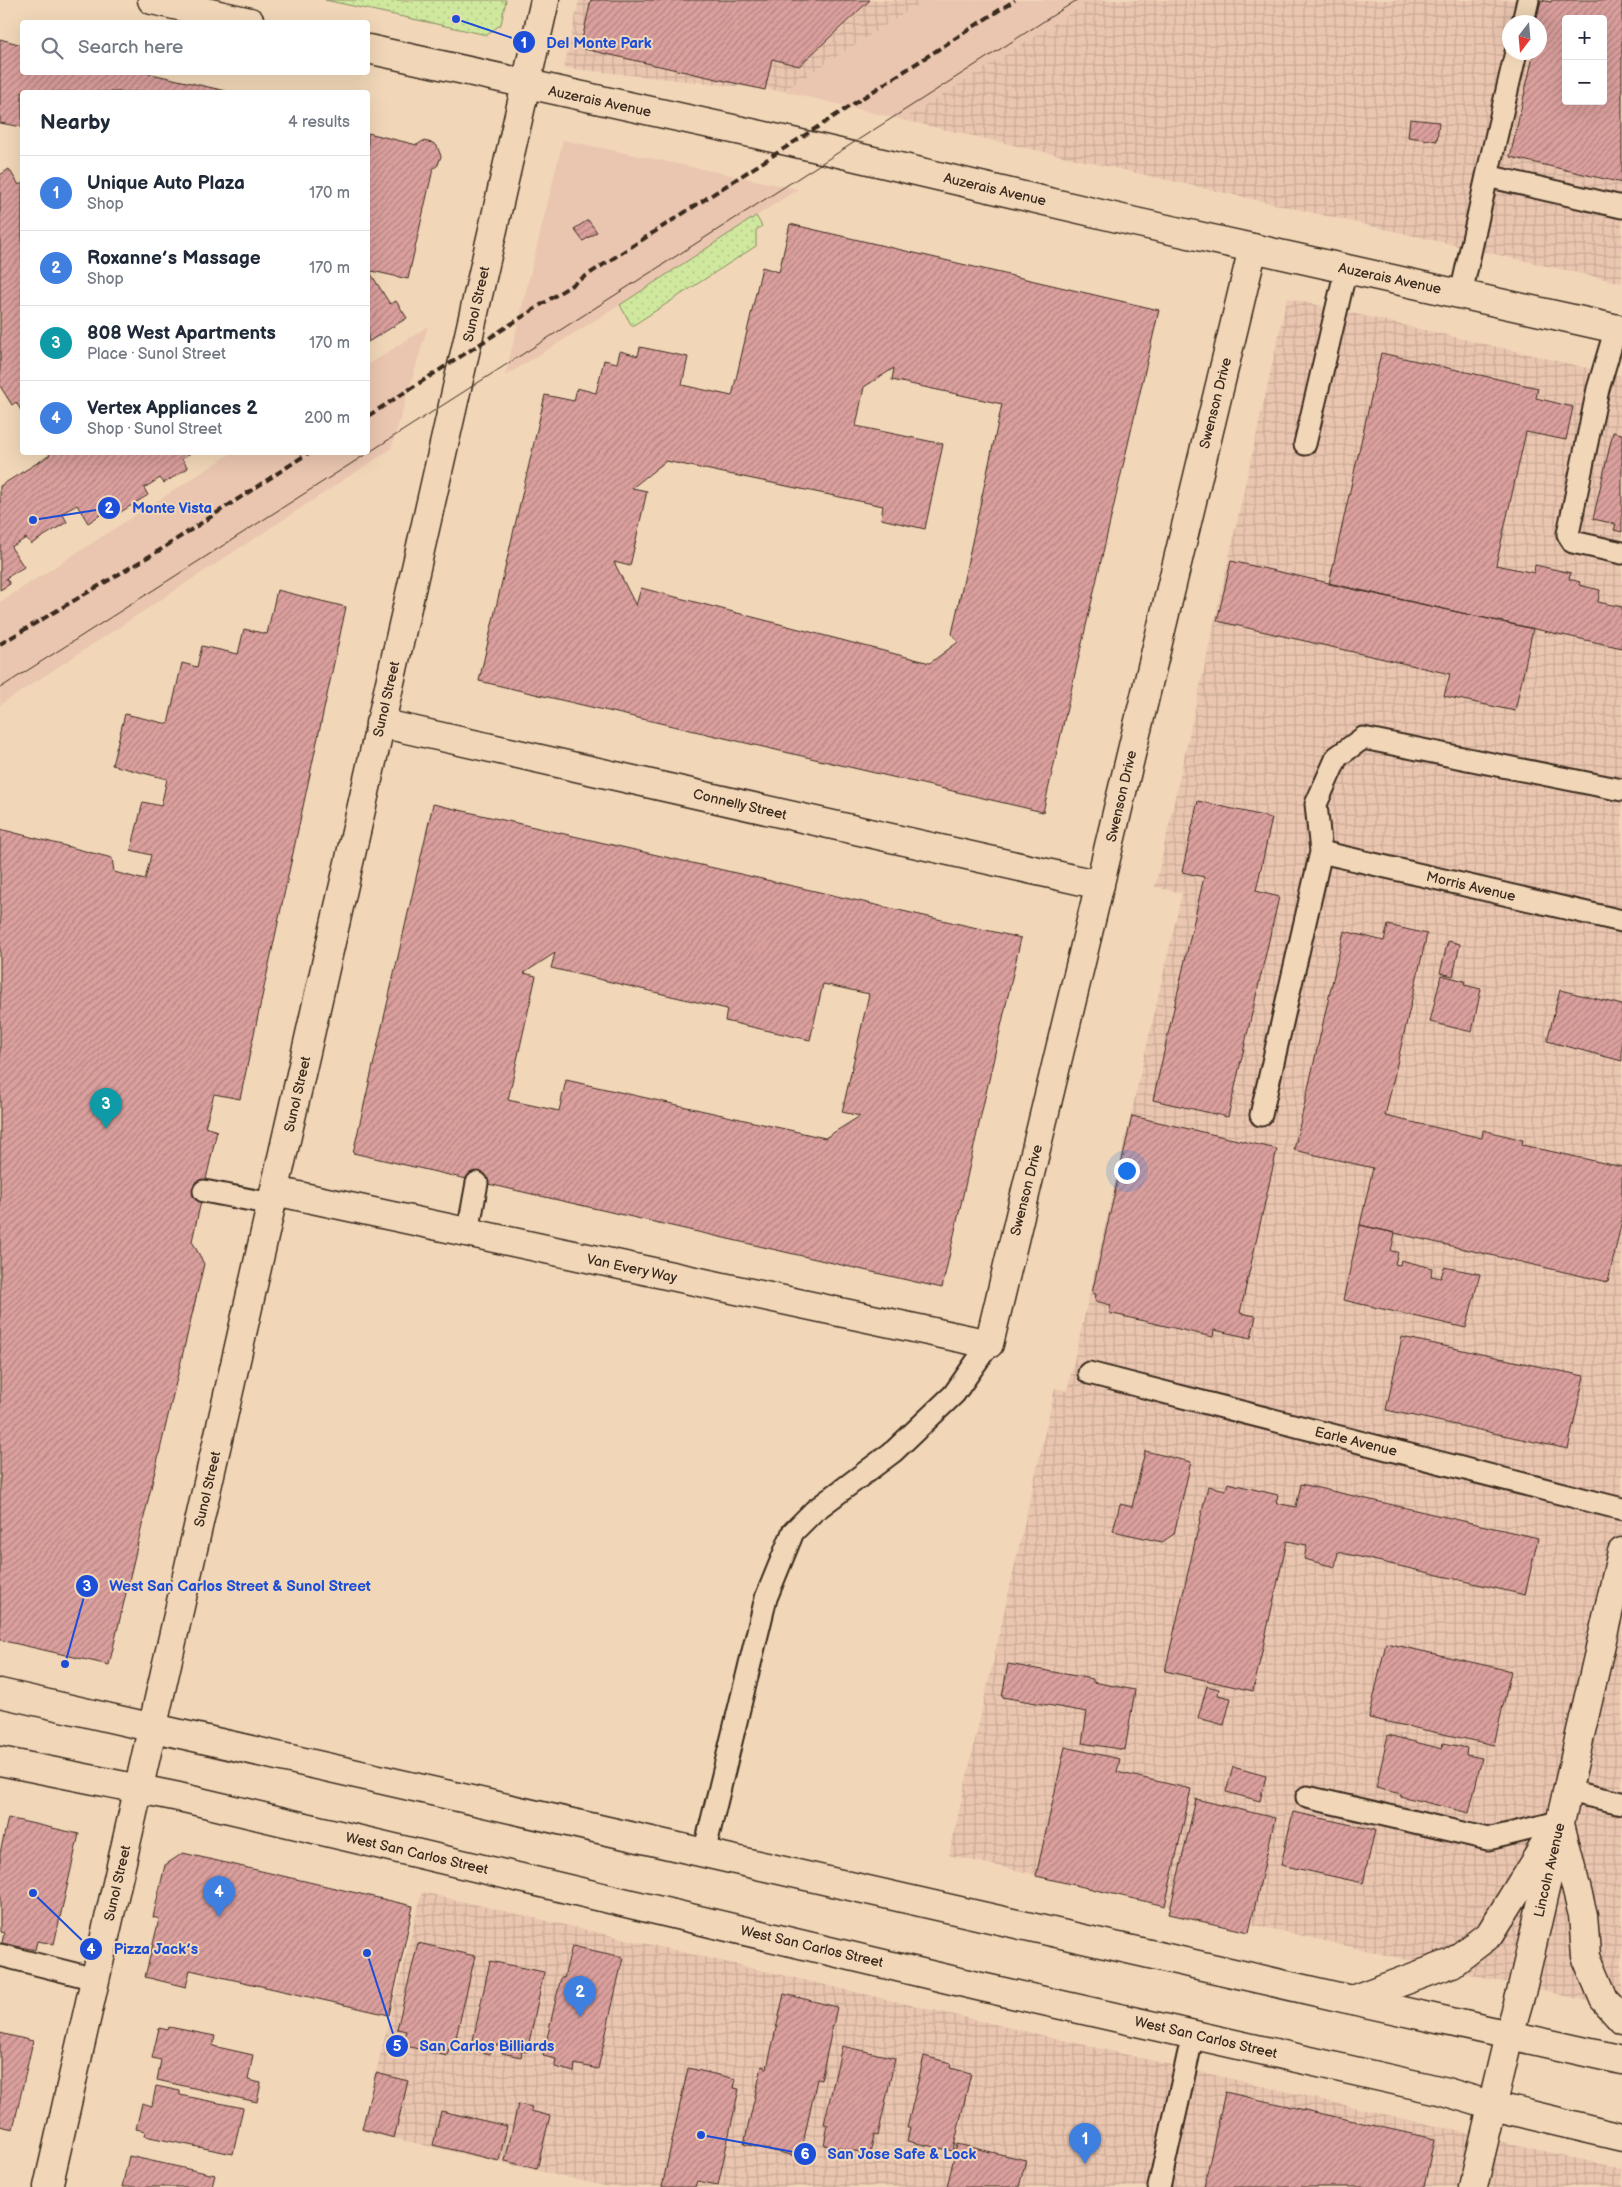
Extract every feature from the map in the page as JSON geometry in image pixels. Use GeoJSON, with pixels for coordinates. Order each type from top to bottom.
{"type":"FeatureCollection","features":[{"type":"Feature","properties":{"kind":"street"},"geometry":{"type":"LineString","coordinates":[[152,0],[241,20]]}},
{"type":"Feature","properties":{"kind":"street","name":"Sunol Street"},"geometry":{"type":"LineString","coordinates":[[48,2187],[545,0]]}},
{"type":"Feature","properties":{"kind":"street","name":"Auzerais Avenue"},"geometry":{"type":"LineString","coordinates":[[370,49],[792,142],[1346,269],[1619,329]]}},
{"type":"Feature","properties":{"kind":"street","name":"Swenson Drive"},"geometry":{"type":"LineString","coordinates":[[988,1344],[1254,248]]}},
{"type":"Feature","properties":{"kind":"street","name":"Connelly Street"},"geometry":{"type":"LineString","coordinates":[[380,723],[1100,885]]}},
{"type":"Feature","properties":{"kind":"street","name":"Van Every Way"},"geometry":{"type":"LineString","coordinates":[[273,1197],[468,1232],[988,1344]]}},
{"type":"Feature","properties":{"kind":"street","name":"Lincoln Avenue"},"geometry":{"type":"LineString","coordinates":[[1473,2187],[1494,2106],[1509,2035],[1522,1993],[1559,1822],[1622,1552]]}},
{"type":"Feature","properties":{"kind":"street"},"geometry":{"type":"LineString","coordinates":[[0,1693],[1622,2060]]}},
{"type":"Feature","properties":{"kind":"street","name":"West San Carlos Street"},"geometry":{"type":"LineString","coordinates":[[0,1761],[179,1797],[977,1986],[1443,2091],[1494,2106],[1622,2137]]}},
{"type":"Feature","properties":{"kind":"street"},"geometry":{"type":"LineString","coordinates":[[1352,2000],[1452,1962],[1490,1934],[1559,1822]]}},
{"type":"Feature","properties":{"kind":"street"},"geometry":{"type":"LineString","coordinates":[[1559,1822],[1583,1915],[1586,1956],[1604,1999],[1622,2019]]}},
{"type":"Feature","properties":{"kind":"lane"},"geometry":{"type":"LineString","coordinates":[[1525,15],[1528,0]]}},
{"type":"Feature","properties":{"kind":"lane"},"geometry":{"type":"LineString","coordinates":[[1461,294],[1514,60]]}},
{"type":"Feature","properties":{"kind":"lane"},"geometry":{"type":"LineString","coordinates":[[1487,176],[1622,207]]}},
{"type":"Feature","properties":{"kind":"lane"},"geometry":{"type":"LineString","coordinates":[[1305,444],[1346,269]]}},
{"type":"Feature","properties":{"kind":"lane"},"geometry":{"type":"LineString","coordinates":[[1619,329],[1598,389],[1568,534],[1573,542],[1622,553]]}},
{"type":"Feature","properties":{"kind":"lane"},"geometry":{"type":"LineString","coordinates":[[1260,1115],[1321,852],[1316,804],[1336,756],[1363,738],[1622,790]]}},
{"type":"Feature","properties":{"kind":"lane","name":"Morris Avenue"},"geometry":{"type":"LineString","coordinates":[[1321,852],[1622,921]]}},
{"type":"Feature","properties":{"kind":"lane"},"geometry":{"type":"LineString","coordinates":[[468,1232],[477,1183]]}},
{"type":"Feature","properties":{"kind":"lane"},"geometry":{"type":"LineString","coordinates":[[204,1191],[273,1197]]}},
{"type":"Feature","properties":{"kind":"lane"},"geometry":{"type":"LineString","coordinates":[[704,1853],[766,1598],[793,1532],[814,1511],[900,1445],[954,1394],[988,1344]]}},
{"type":"Feature","properties":{"kind":"lane","name":"Earle Avenue"},"geometry":{"type":"LineString","coordinates":[[1089,1373],[1622,1509]]}},
{"type":"Feature","properties":{"kind":"lane"},"geometry":{"type":"LineString","coordinates":[[1567,1791],[1622,1803]]}},
{"type":"Feature","properties":{"kind":"lane"},"geometry":{"type":"LineString","coordinates":[[1307,1797],[1488,1839],[1559,1822]]}},
{"type":"Feature","properties":{"kind":"lane"},"geometry":{"type":"LineString","coordinates":[[0,1955],[96,1979]]}},
{"type":"Feature","properties":{"kind":"lane"},"geometry":{"type":"LineString","coordinates":[[1159,2187],[1193,2034]]}},
{"type":"Feature","properties":{"kind":"shaded area"},"geometry":{"type":"Polygon","coordinates":[[[579,0],[925,0],[783,91],[564,68],[579,0]]]}},
{"type":"Feature","properties":{"kind":"shaded area"},"geometry":{"type":"Polygon","coordinates":[[[925,0],[1091,0],[903,120],[783,91],[925,0]]]}},
{"type":"Feature","properties":{"kind":"shaded area"},"geometry":{"type":"Polygon","coordinates":[[[1091,0],[1622,0],[1622,283],[903,120],[1091,0]]]}},
{"type":"Feature","properties":{"kind":"shaded area"},"geometry":{"type":"Polygon","coordinates":[[[563,140],[798,189],[620,305],[505,376],[563,140]]]}},
{"type":"Feature","properties":{"kind":"shaded area"},"geometry":{"type":"Polygon","coordinates":[[[1287,298],[1622,376],[1622,2009],[949,1855],[1055,1388],[1067,1391],[1182,893],[1155,887],[1287,298]]]}},
{"type":"Feature","properties":{"kind":"shaded area"},"geometry":{"type":"Polygon","coordinates":[[[428,326],[391,449],[0,705],[0,602],[229,455],[370,455],[370,364],[428,326]]]}},
{"type":"Feature","properties":{"kind":"shaded area"},"geometry":{"type":"Polygon","coordinates":[[[422,1892],[1622,2169],[1622,2187],[609,2187],[361,2131],[422,1892]]]}},
{"type":"Feature","properties":{"kind":"green space"},"geometry":{"type":"Polygon","coordinates":[[[325,0],[506,0],[501,24],[487,35],[325,0]]]}},
{"type":"Feature","properties":{"kind":"green space"},"geometry":{"type":"Polygon","coordinates":[[[756,216],[762,226],[756,230],[756,246],[632,326],[620,305],[756,216]]]}},
{"type":"Feature","properties":{"kind":"building"},"geometry":{"type":"Polygon","coordinates":[[[591,0],[870,0],[799,66],[772,59],[765,90],[580,48],[591,0]]]}},
{"type":"Feature","properties":{"kind":"building"},"geometry":{"type":"Polygon","coordinates":[[[1541,0],[1551,2],[1552,0],[1622,0],[1622,183],[1510,157],[1532,60],[1547,60],[1547,15],[1538,15],[1541,0]]]}},
{"type":"Feature","properties":{"kind":"building"},"geometry":{"type":"Polygon","coordinates":[[[0,39],[20,44],[20,75],[156,75],[221,90],[20,90],[20,127],[0,123],[0,39]]]}},
{"type":"Feature","properties":{"kind":"building"},"geometry":{"type":"Polygon","coordinates":[[[1410,119],[1439,122],[1437,141],[1408,137],[1410,119]]]}},
{"type":"Feature","properties":{"kind":"building"},"geometry":{"type":"Polygon","coordinates":[[[370,133],[417,145],[423,141],[433,143],[437,146],[441,156],[438,165],[433,169],[408,279],[372,271],[371,274],[390,304],[396,301],[407,318],[370,341],[370,133]]]}},
{"type":"Feature","properties":{"kind":"building"},"geometry":{"type":"Polygon","coordinates":[[[9,169],[20,184],[20,409],[16,402],[12,405],[0,386],[0,175],[9,169]]]}},
{"type":"Feature","properties":{"kind":"building"},"geometry":{"type":"Polygon","coordinates":[[[588,220],[597,232],[583,241],[574,229],[588,220]]]}},
{"type":"Feature","properties":{"kind":"building"},"geometry":{"type":"Polygon","coordinates":[[[790,224],[1159,310],[1043,812],[479,681],[545,395],[574,401],[577,388],[596,393],[604,360],[617,363],[620,351],[638,356],[640,347],[688,357],[682,385],[732,396],[762,267],[779,272],[790,224]],[[894,368],[864,387],[856,426],[943,444],[925,529],[881,519],[883,506],[666,461],[632,488],[647,491],[630,566],[614,562],[636,606],[641,588],[930,663],[958,642],[952,634],[1002,404],[892,380],[894,368]]]}},
{"type":"Feature","properties":{"kind":"building"},"geometry":{"type":"Polygon","coordinates":[[[1381,353],[1538,388],[1536,398],[1573,407],[1566,440],[1526,432],[1496,565],[1534,573],[1535,565],[1571,573],[1569,579],[1580,582],[1579,585],[1600,590],[1598,602],[1622,607],[1622,648],[1329,584],[1381,353]]]}},
{"type":"Feature","properties":{"kind":"building"},"geometry":{"type":"Polygon","coordinates":[[[1613,432],[1622,434],[1622,532],[1614,530],[1616,524],[1593,519],[1613,432]]]}},
{"type":"Feature","properties":{"kind":"building"},"geometry":{"type":"Polygon","coordinates":[[[50,455],[188,455],[182,459],[188,468],[164,483],[160,478],[144,488],[148,495],[111,518],[106,511],[88,523],[77,505],[62,513],[67,522],[31,544],[26,538],[11,547],[24,567],[6,578],[10,584],[0,590],[0,486],[50,455]]]}},
{"type":"Feature","properties":{"kind":"building"},"geometry":{"type":"Polygon","coordinates":[[[1231,561],[1533,629],[1515,711],[1444,696],[1450,674],[1217,621],[1231,561]]]}},
{"type":"Feature","properties":{"kind":"building"},"geometry":{"type":"Polygon","coordinates":[[[277,590],[346,607],[240,1099],[214,1094],[205,1127],[217,1131],[192,1241],[204,1264],[109,1665],[0,1640],[0,829],[112,858],[114,872],[145,880],[151,855],[131,850],[143,802],[161,806],[167,779],[112,765],[125,714],[168,724],[182,663],[197,667],[202,646],[238,654],[244,629],[267,634],[277,590]]]}},
{"type":"Feature","properties":{"kind":"building"},"geometry":{"type":"Polygon","coordinates":[[[1198,801],[1272,818],[1256,891],[1279,897],[1228,1117],[1153,1100],[1204,877],[1182,872],[1198,801]]]}},
{"type":"Feature","properties":{"kind":"building"},"geometry":{"type":"Polygon","coordinates":[[[433,804],[1021,938],[942,1288],[353,1153],[433,804]],[[555,953],[524,973],[536,976],[508,1100],[559,1111],[566,1080],[825,1138],[860,1116],[842,1112],[869,994],[823,984],[810,1040],[725,1021],[727,1009],[551,968],[555,953]]]}},
{"type":"Feature","properties":{"kind":"building"},"geometry":{"type":"Polygon","coordinates":[[[1388,925],[1427,934],[1385,1116],[1482,1138],[1483,1130],[1523,1140],[1522,1145],[1622,1167],[1622,1220],[1608,1282],[1360,1225],[1373,1168],[1294,1150],[1344,931],[1384,941],[1388,925]]]}},
{"type":"Feature","properties":{"kind":"building"},"geometry":{"type":"Polygon","coordinates":[[[1448,941],[1460,944],[1453,976],[1440,973],[1448,941]]]}},
{"type":"Feature","properties":{"kind":"building"},"geometry":{"type":"Polygon","coordinates":[[[1441,975],[1465,981],[1464,985],[1481,989],[1472,1032],[1430,1022],[1441,975]]]}},
{"type":"Feature","properties":{"kind":"building"},"geometry":{"type":"Polygon","coordinates":[[[1560,990],[1622,1005],[1622,1061],[1547,1041],[1560,990]]]}},
{"type":"Feature","properties":{"kind":"building"},"geometry":{"type":"Polygon","coordinates":[[[1132,1116],[1277,1149],[1240,1313],[1256,1316],[1251,1338],[1214,1330],[1213,1337],[1109,1313],[1111,1305],[1095,1301],[1096,1294],[1092,1293],[1132,1116]]]}},
{"type":"Feature","properties":{"kind":"building"},"geometry":{"type":"Polygon","coordinates":[[[1360,1225],[1395,1233],[1391,1251],[1398,1252],[1395,1264],[1400,1265],[1401,1260],[1432,1268],[1431,1276],[1441,1278],[1444,1267],[1480,1274],[1466,1328],[1343,1300],[1360,1225]]]}},
{"type":"Feature","properties":{"kind":"building"},"geometry":{"type":"Polygon","coordinates":[[[1402,1337],[1584,1376],[1568,1449],[1386,1410],[1402,1337]]]}},
{"type":"Feature","properties":{"kind":"building"},"geometry":{"type":"Polygon","coordinates":[[[1145,1451],[1191,1462],[1174,1534],[1162,1542],[1113,1531],[1120,1504],[1132,1507],[1145,1451]]]}},
{"type":"Feature","properties":{"kind":"building"},"geometry":{"type":"Polygon","coordinates":[[[1228,1483],[1278,1495],[1276,1503],[1296,1507],[1301,1484],[1538,1538],[1525,1595],[1338,1552],[1335,1567],[1304,1559],[1307,1545],[1287,1541],[1253,1691],[1165,1671],[1208,1486],[1226,1490],[1228,1483]]]}},
{"type":"Feature","properties":{"kind":"building"},"geometry":{"type":"Polygon","coordinates":[[[1386,1643],[1511,1671],[1494,1745],[1369,1718],[1386,1643]]]}},
{"type":"Feature","properties":{"kind":"building"},"geometry":{"type":"Polygon","coordinates":[[[1008,1664],[1093,1679],[1093,1682],[1135,1690],[1125,1750],[1082,1743],[1087,1712],[1002,1697],[1008,1664]]]}},
{"type":"Feature","properties":{"kind":"building"},"geometry":{"type":"Polygon","coordinates":[[[1207,1686],[1219,1689],[1218,1695],[1231,1698],[1224,1725],[1198,1718],[1207,1686]]]}},
{"type":"Feature","properties":{"kind":"building"},"geometry":{"type":"Polygon","coordinates":[[[1388,1735],[1442,1749],[1443,1743],[1467,1748],[1466,1755],[1482,1758],[1469,1813],[1376,1788],[1388,1735]]]}},
{"type":"Feature","properties":{"kind":"building"},"geometry":{"type":"Polygon","coordinates":[[[1065,1747],[1120,1759],[1117,1772],[1191,1789],[1165,1906],[1036,1876],[1065,1747]]]}},
{"type":"Feature","properties":{"kind":"building"},"geometry":{"type":"Polygon","coordinates":[[[1233,1767],[1266,1776],[1260,1801],[1226,1792],[1233,1767]]]}},
{"type":"Feature","properties":{"kind":"building"},"geometry":{"type":"Polygon","coordinates":[[[1196,1799],[1275,1818],[1249,1932],[1169,1914],[1196,1799]]]}},
{"type":"Feature","properties":{"kind":"building"},"geometry":{"type":"Polygon","coordinates":[[[1293,1812],[1375,1830],[1363,1883],[1281,1865],[1293,1812]]]}},
{"type":"Feature","properties":{"kind":"building"},"geometry":{"type":"Polygon","coordinates":[[[8,1818],[79,1834],[54,1944],[37,1941],[35,1950],[2,1943],[4,1933],[0,1932],[0,1853],[8,1818]]]}},
{"type":"Feature","properties":{"kind":"building"},"geometry":{"type":"Polygon","coordinates":[[[183,1853],[413,1906],[389,2015],[190,1970],[186,1987],[145,1977],[159,1919],[153,1917],[165,1865],[183,1853]]]}},
{"type":"Feature","properties":{"kind":"building"},"geometry":{"type":"Polygon","coordinates":[[[418,1943],[475,1956],[455,2042],[451,2042],[447,2056],[402,2045],[406,2031],[397,2029],[418,1943]]]}},
{"type":"Feature","properties":{"kind":"building"},"geometry":{"type":"Polygon","coordinates":[[[572,1946],[623,1957],[598,2069],[575,2064],[574,2072],[555,2067],[556,2059],[543,2056],[561,1977],[564,1978],[572,1946]]]}},
{"type":"Feature","properties":{"kind":"building"},"geometry":{"type":"Polygon","coordinates":[[[490,1961],[544,1972],[527,2052],[522,2051],[521,2057],[502,2053],[503,2047],[492,2044],[490,2054],[477,2051],[479,2042],[473,2040],[490,1961]]]}},
{"type":"Feature","properties":{"kind":"building"},"geometry":{"type":"Polygon","coordinates":[[[784,1994],[837,2007],[821,2080],[817,2079],[800,2157],[744,2144],[762,2066],[767,2068],[784,1994]]]}},
{"type":"Feature","properties":{"kind":"building"},"geometry":{"type":"Polygon","coordinates":[[[169,2027],[215,2036],[213,2046],[253,2055],[248,2080],[261,2083],[257,2102],[157,2080],[161,2060],[152,2058],[159,2028],[168,2030],[169,2027]]]}},
{"type":"Feature","properties":{"kind":"building"},"geometry":{"type":"Polygon","coordinates":[[[0,2033],[33,2041],[13,2129],[0,2126],[0,2033]]]}},
{"type":"Feature","properties":{"kind":"building"},"geometry":{"type":"Polygon","coordinates":[[[842,2046],[895,2058],[878,2136],[874,2135],[870,2154],[824,2145],[828,2125],[824,2124],[842,2046]]]}},
{"type":"Feature","properties":{"kind":"building"},"geometry":{"type":"Polygon","coordinates":[[[924,2056],[951,2063],[950,2068],[971,2073],[953,2151],[907,2141],[910,2128],[907,2128],[924,2056]]]}},
{"type":"Feature","properties":{"kind":"building"},"geometry":{"type":"Polygon","coordinates":[[[688,2068],[736,2079],[734,2088],[739,2089],[718,2185],[697,2181],[695,2187],[662,2187],[688,2068]]]}},
{"type":"Feature","properties":{"kind":"building"},"geometry":{"type":"Polygon","coordinates":[[[376,2073],[408,2081],[394,2138],[362,2129],[376,2073]]]}},
{"type":"Feature","properties":{"kind":"building"},"geometry":{"type":"Polygon","coordinates":[[[156,2086],[180,2091],[180,2095],[243,2108],[233,2154],[144,2136],[145,2131],[136,2129],[142,2103],[152,2106],[156,2086]]]}},
{"type":"Feature","properties":{"kind":"building"},"geometry":{"type":"Polygon","coordinates":[[[1225,2092],[1434,2139],[1424,2187],[1204,2187],[1225,2092]]]}},
{"type":"Feature","properties":{"kind":"building"},"geometry":{"type":"Polygon","coordinates":[[[518,2104],[532,2107],[531,2111],[550,2116],[537,2169],[505,2161],[518,2104]]]}},
{"type":"Feature","properties":{"kind":"building"},"geometry":{"type":"Polygon","coordinates":[[[441,2111],[507,2126],[499,2161],[433,2145],[441,2111]]]}},
{"type":"Feature","properties":{"kind":"building"},"geometry":{"type":"Polygon","coordinates":[[[957,2144],[1026,2160],[1019,2187],[947,2187],[957,2144]]]}},
{"type":"Feature","properties":{"kind":"building"},"geometry":{"type":"Polygon","coordinates":[[[129,2156],[215,2175],[212,2187],[122,2187],[129,2156]]]}},
{"type":"Feature","properties":{"kind":"tram line"},"geometry":{"type":"LineString","coordinates":[[370,452],[1077,0]]}},
{"type":"Feature","properties":{"kind":"tram line"},"geometry":{"type":"LineString","coordinates":[[0,688],[365,455]]}},
{"type":"Feature","properties":{"kind":"railway"},"geometry":{"type":"LineString","coordinates":[[370,415],[1015,0]]}},
{"type":"Feature","properties":{"kind":"railway"},"geometry":{"type":"LineString","coordinates":[[0,644],[160,550],[305,455]]}},
{"type":"Feature","properties":{"kind":"place","name":"Del Monte Park"},"geometry":{"type":"Point","coordinates":[456,19]}},
{"type":"Feature","properties":{"kind":"place","name":"Monte Vista"},"geometry":{"type":"Point","coordinates":[33,520]}},
{"type":"Feature","properties":{"kind":"place","name":"808 West Apartments"},"geometry":{"type":"Point","coordinates":[106,1129]}},
{"type":"Feature","properties":{"kind":"place","name":"West San Carlos Street & Sunol Street"},"geometry":{"type":"Point","coordinates":[65,1664]}},
{"type":"Feature","properties":{"kind":"place","name":"Pizza Jack’s"},"geometry":{"type":"Point","coordinates":[33,1893]}},
{"type":"Feature","properties":{"kind":"place","name":"Vertex Appliances 2"},"geometry":{"type":"Point","coordinates":[219,1917]}},
{"type":"Feature","properties":{"kind":"place","name":"San Carlos Billiards"},"geometry":{"type":"Point","coordinates":[367,1953]}},
{"type":"Feature","properties":{"kind":"place","name":"Roxanne’s Massage"},"geometry":{"type":"Point","coordinates":[580,2017]}},
{"type":"Feature","properties":{"kind":"place","name":"San Jose Safe & Lock"},"geometry":{"type":"Point","coordinates":[701,2135]}},
{"type":"Feature","properties":{"kind":"place","name":"Unique Auto Plaza"},"geometry":{"type":"Point","coordinates":[1085,2164]}}]}
